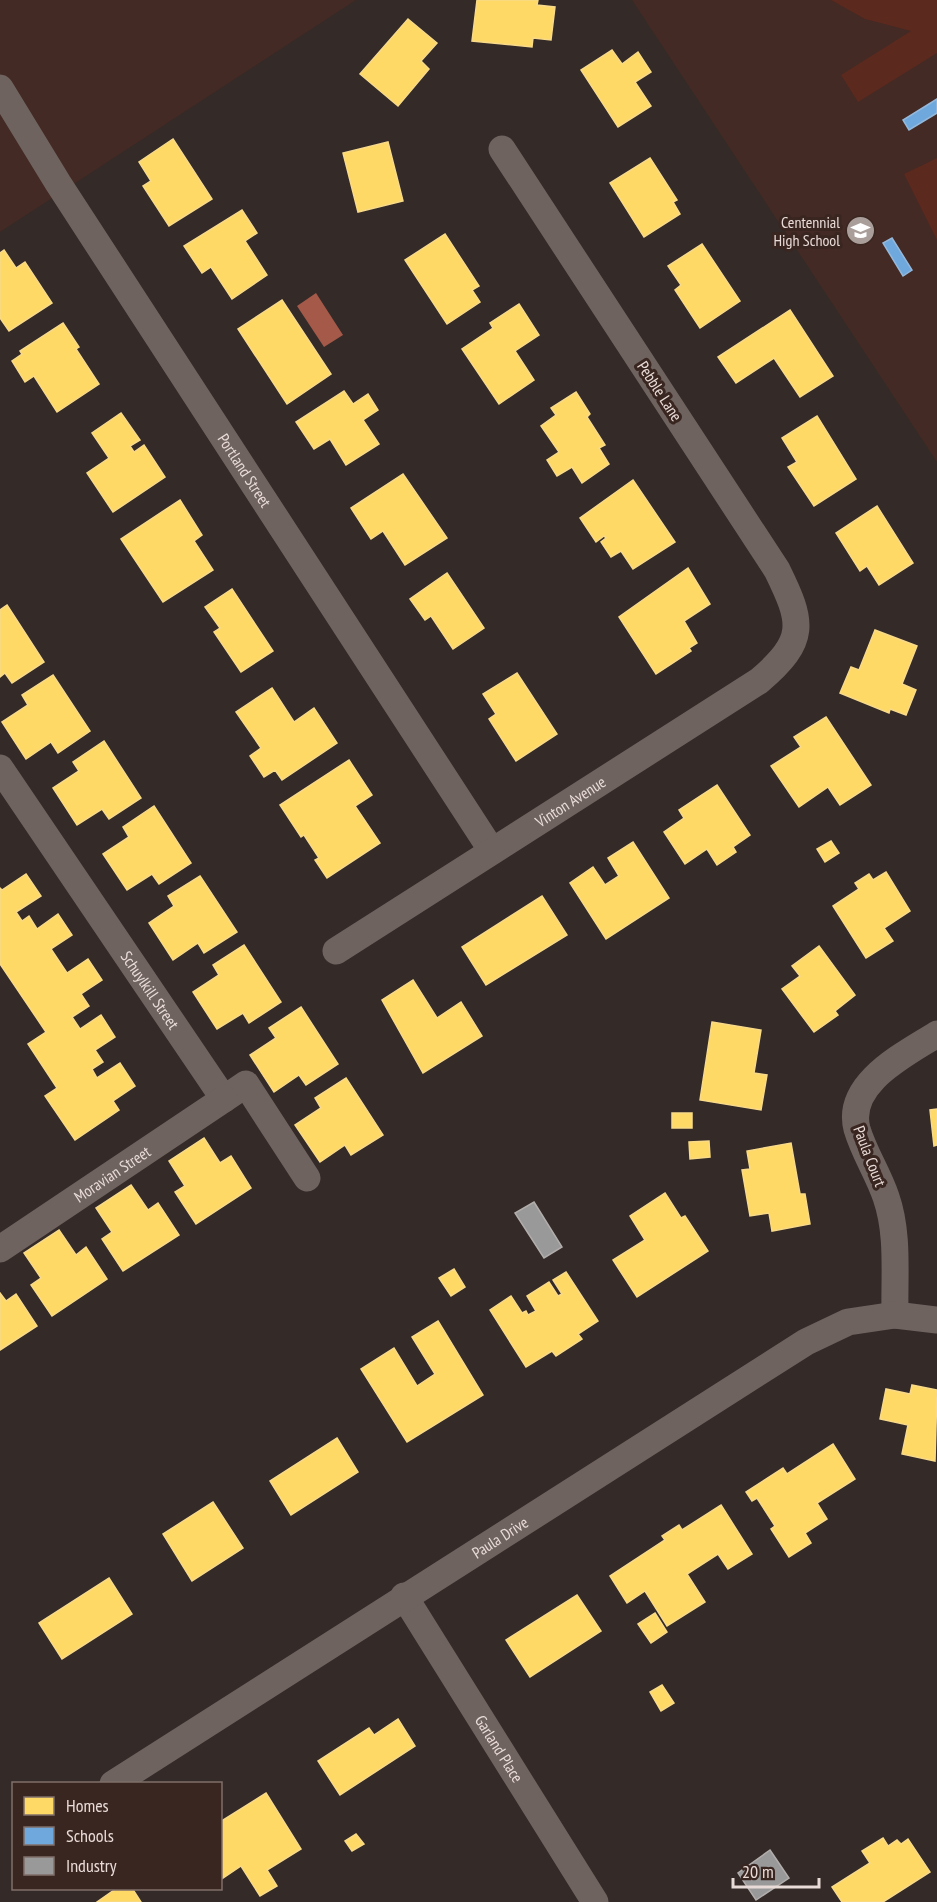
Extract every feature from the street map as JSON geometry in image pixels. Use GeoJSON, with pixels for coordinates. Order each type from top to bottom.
{"type":"FeatureCollection","features":[{"type":"Feature","properties":{"kind":"street","name":"Portland Street"},"geometry":{"type":"LineString","coordinates":[[0,88],[58,183],[492,851]]}},
{"type":"Feature","properties":{"kind":"street","name":"Pebble Lane"},"geometry":{"type":"LineString","coordinates":[[502,149],[777,570],[794,604],[798,621],[794,641]]}},
{"type":"Feature","properties":{"kind":"street","name":"Vinton Avenue"},"geometry":{"type":"LineString","coordinates":[[336,951],[759,681],[779,663],[794,641]]}},
{"type":"Feature","properties":{"kind":"street","name":"Schuylkill Street"},"geometry":{"type":"LineString","coordinates":[[0,768],[224,1099]]}},
{"type":"Feature","properties":{"kind":"street","name":"Paula Court"},"geometry":{"type":"LineString","coordinates":[[895,1315],[894,1233],[886,1197],[857,1127],[856,1108],[863,1092],[887,1067],[937,1034]]}},
{"type":"Feature","properties":{"kind":"street"},"geometry":{"type":"LineString","coordinates":[[224,1099],[246,1084],[307,1178]]}},
{"type":"Feature","properties":{"kind":"street","name":"Moravian Street"},"geometry":{"type":"LineString","coordinates":[[0,1249],[224,1099]]}},
{"type":"Feature","properties":{"kind":"street","name":"Paula Drive"},"geometry":{"type":"LineString","coordinates":[[117,1782],[404,1596],[806,1342],[848,1322],[895,1315],[937,1320]]}},
{"type":"Feature","properties":{"kind":"street","name":"Garland Place"},"geometry":{"type":"LineString","coordinates":[[404,1596],[595,1902]]}},
{"type":"Feature","properties":{"kind":"shaded area"},"geometry":{"type":"Polygon","coordinates":[[[0,0],[356,0],[0,232],[0,0]]]}},
{"type":"Feature","properties":{"kind":"shaded area","name":"Centennial High School"},"geometry":{"type":"Polygon","coordinates":[[[632,0],[937,0],[937,462],[632,0]]]}},
{"type":"Feature","properties":{"kind":"shaded area"},"geometry":{"type":"Polygon","coordinates":[[[831,0],[937,0],[937,53],[858,102],[841,75],[911,31],[865,19],[831,0]]]}},
{"type":"Feature","properties":{"kind":"shaded area"},"geometry":{"type":"Polygon","coordinates":[[[937,158],[937,240],[904,174],[937,158]]]}},
{"type":"Feature","properties":{"kind":"shaded area"},"geometry":{"type":"Polygon","coordinates":[[[316,293],[343,335],[324,347],[297,306],[316,293]]]}},
{"type":"Feature","properties":{"kind":"building: Homes"},"geometry":{"type":"Polygon","coordinates":[[[477,0],[538,0],[537,5],[555,7],[551,40],[533,38],[532,47],[472,41],[477,0]]]}},
{"type":"Feature","properties":{"kind":"building: Homes"},"geometry":{"type":"Polygon","coordinates":[[[408,19],[437,43],[421,61],[429,69],[398,106],[360,74],[408,19]]]}},
{"type":"Feature","properties":{"kind":"building: Homes"},"geometry":{"type":"Polygon","coordinates":[[[612,50],[622,64],[638,52],[651,72],[635,82],[651,106],[618,127],[581,70],[612,50]]]}},
{"type":"Feature","properties":{"kind":"building: Homes"},"geometry":{"type":"Polygon","coordinates":[[[173,139],[212,199],[169,226],[143,186],[151,181],[139,162],[173,139]]]}},
{"type":"Feature","properties":{"kind":"building: Homes"},"geometry":{"type":"Polygon","coordinates":[[[388,142],[403,201],[358,212],[343,153],[388,142]]]}},
{"type":"Feature","properties":{"kind":"building: Homes"},"geometry":{"type":"Polygon","coordinates":[[[650,158],[677,200],[673,202],[680,214],[644,237],[610,183],[650,158]]]}},
{"type":"Feature","properties":{"kind":"building: Homes"},"geometry":{"type":"Polygon","coordinates":[[[242,210],[257,233],[245,241],[267,275],[232,299],[211,267],[202,273],[184,246],[242,210]]]}},
{"type":"Feature","properties":{"kind":"building: Homes"},"geometry":{"type":"Polygon","coordinates":[[[445,234],[479,286],[472,290],[480,302],[447,324],[405,260],[445,234]]]}},
{"type":"Feature","properties":{"kind":"building: Homes"},"geometry":{"type":"Polygon","coordinates":[[[702,244],[740,301],[700,328],[675,290],[681,285],[668,266],[702,244]]]}},
{"type":"Feature","properties":{"kind":"building: Homes"},"geometry":{"type":"Polygon","coordinates":[[[4,250],[16,268],[25,262],[52,303],[9,331],[0,318],[0,253],[4,250]]]}},
{"type":"Feature","properties":{"kind":"building: Homes"},"geometry":{"type":"Polygon","coordinates":[[[282,300],[331,374],[287,404],[238,329],[282,300]]]}},
{"type":"Feature","properties":{"kind":"building: Homes"},"geometry":{"type":"Polygon","coordinates":[[[519,304],[539,335],[515,351],[534,380],[499,404],[462,349],[493,328],[490,323],[519,304]]]}},
{"type":"Feature","properties":{"kind":"building: Homes"},"geometry":{"type":"Polygon","coordinates":[[[790,310],[833,376],[800,397],[774,358],[736,383],[718,357],[790,310]]]}},
{"type":"Feature","properties":{"kind":"building: Homes"},"geometry":{"type":"Polygon","coordinates":[[[63,323],[79,347],[76,349],[99,384],[57,412],[34,376],[25,382],[12,361],[22,354],[20,351],[63,323]]]}},
{"type":"Feature","properties":{"kind":"building: Homes"},"geometry":{"type":"Polygon","coordinates":[[[344,391],[353,404],[368,394],[378,410],[363,420],[379,444],[346,465],[330,439],[314,449],[296,422],[344,391]]]}},
{"type":"Feature","properties":{"kind":"building: Homes"},"geometry":{"type":"Polygon","coordinates":[[[576,392],[590,414],[587,417],[605,445],[599,448],[609,464],[582,483],[572,467],[557,476],[547,460],[559,452],[541,426],[556,415],[551,408],[576,392]]]}},
{"type":"Feature","properties":{"kind":"building: Homes"},"geometry":{"type":"Polygon","coordinates":[[[121,413],[140,440],[130,446],[134,452],[144,445],[165,477],[113,512],[87,473],[109,458],[92,433],[121,413]]]}},
{"type":"Feature","properties":{"kind":"building: Homes"},"geometry":{"type":"Polygon","coordinates":[[[817,416],[856,479],[814,506],[788,467],[797,462],[782,438],[817,416]]]}},
{"type":"Feature","properties":{"kind":"building: Homes"},"geometry":{"type":"Polygon","coordinates":[[[403,474],[447,538],[405,565],[383,531],[371,539],[351,508],[403,474]]]}},
{"type":"Feature","properties":{"kind":"building: Homes"},"geometry":{"type":"Polygon","coordinates":[[[633,480],[675,542],[633,569],[621,551],[611,557],[601,542],[606,538],[604,536],[596,542],[580,518],[633,480]]]}},
{"type":"Feature","properties":{"kind":"building: Homes"},"geometry":{"type":"Polygon","coordinates":[[[180,500],[202,535],[194,541],[213,570],[163,602],[121,539],[180,500]]]}},
{"type":"Feature","properties":{"kind":"building: Homes"},"geometry":{"type":"Polygon","coordinates":[[[877,506],[913,563],[879,585],[867,566],[860,571],[836,533],[877,506]]]}},
{"type":"Feature","properties":{"kind":"building: Homes"},"geometry":{"type":"Polygon","coordinates":[[[688,568],[710,604],[684,621],[697,643],[689,648],[691,651],[656,674],[619,617],[688,568]]]}},
{"type":"Feature","properties":{"kind":"building: Homes"},"geometry":{"type":"Polygon","coordinates":[[[447,573],[484,628],[453,649],[431,616],[425,620],[410,599],[447,573]]]}},
{"type":"Feature","properties":{"kind":"building: Homes"},"geometry":{"type":"Polygon","coordinates":[[[232,589],[273,651],[241,672],[214,632],[220,628],[205,607],[232,589]]]}},
{"type":"Feature","properties":{"kind":"building: Homes"},"geometry":{"type":"Polygon","coordinates":[[[7,605],[44,662],[12,683],[5,673],[0,677],[0,610],[7,605]]]}},
{"type":"Feature","properties":{"kind":"building: Homes"},"geometry":{"type":"Polygon","coordinates":[[[875,630],[917,646],[902,684],[916,690],[906,715],[890,709],[889,713],[840,693],[851,667],[859,670],[875,630]]]}},
{"type":"Feature","properties":{"kind":"building: Homes"},"geometry":{"type":"Polygon","coordinates":[[[517,673],[557,734],[516,761],[489,719],[496,714],[483,694],[517,673]]]}},
{"type":"Feature","properties":{"kind":"building: Homes"},"geometry":{"type":"Polygon","coordinates":[[[53,675],[90,731],[58,753],[51,742],[26,759],[2,722],[28,705],[22,695],[53,675]]]}},
{"type":"Feature","properties":{"kind":"building: Homes"},"geometry":{"type":"Polygon","coordinates":[[[272,688],[294,722],[314,708],[337,743],[282,780],[275,770],[264,777],[250,756],[261,748],[236,712],[272,688]]]}},
{"type":"Feature","properties":{"kind":"building: Homes"},"geometry":{"type":"Polygon","coordinates":[[[826,717],[871,785],[840,805],[828,787],[799,807],[771,766],[801,747],[794,737],[826,717]]]}},
{"type":"Feature","properties":{"kind":"building: Homes"},"geometry":{"type":"Polygon","coordinates":[[[104,741],[141,798],[109,819],[102,809],[77,825],[53,788],[79,771],[73,762],[104,741]]]}},
{"type":"Feature","properties":{"kind":"building: Homes"},"geometry":{"type":"Polygon","coordinates":[[[349,760],[372,795],[355,806],[380,843],[327,878],[315,860],[319,858],[304,835],[301,837],[280,805],[349,760]]]}},
{"type":"Feature","properties":{"kind":"building: Homes"},"geometry":{"type":"Polygon","coordinates":[[[717,785],[750,835],[733,847],[736,852],[717,865],[707,849],[685,864],[664,832],[684,818],[679,810],[717,785]]]}},
{"type":"Feature","properties":{"kind":"building: Homes"},"geometry":{"type":"Polygon","coordinates":[[[154,806],[191,863],[159,884],[152,874],[127,890],[103,854],[129,837],[123,827],[154,806]]]}},
{"type":"Feature","properties":{"kind":"building: Homes"},"geometry":{"type":"Polygon","coordinates":[[[831,841],[839,853],[825,862],[817,849],[831,841]]]}},
{"type":"Feature","properties":{"kind":"building: Homes"},"geometry":{"type":"Polygon","coordinates":[[[633,842],[669,898],[606,939],[570,883],[593,867],[605,885],[619,876],[608,858],[633,842]]]}},
{"type":"Feature","properties":{"kind":"building: Homes"},"geometry":{"type":"Polygon","coordinates":[[[886,872],[910,911],[884,928],[893,941],[866,958],[833,906],[859,889],[855,883],[869,874],[873,880],[886,872]]]}},
{"type":"Feature","properties":{"kind":"building: Homes"},"geometry":{"type":"Polygon","coordinates":[[[26,874],[41,896],[16,912],[22,921],[29,916],[37,929],[58,914],[72,935],[51,949],[67,973],[88,959],[102,980],[81,994],[89,1006],[72,1017],[80,1029],[101,1015],[115,1037],[95,1050],[103,1062],[92,1069],[97,1078],[120,1063],[135,1086],[113,1101],[119,1110],[75,1140],[45,1096],[57,1088],[28,1044],[46,1032],[0,964],[0,888],[2,890],[26,874]]]}},
{"type":"Feature","properties":{"kind":"building: Homes"},"geometry":{"type":"Polygon","coordinates":[[[200,876],[237,932],[204,953],[198,943],[173,960],[149,923],[174,906],[168,896],[200,876]]]}},
{"type":"Feature","properties":{"kind":"building: Homes"},"geometry":{"type":"Polygon","coordinates":[[[542,896],[567,935],[486,985],[462,947],[542,896]]]}},
{"type":"Feature","properties":{"kind":"building: Homes"},"geometry":{"type":"Polygon","coordinates":[[[244,945],[281,1002],[249,1023],[243,1013],[217,1029],[193,992],[219,975],[213,965],[244,945]]]}},
{"type":"Feature","properties":{"kind":"building: Homes"},"geometry":{"type":"Polygon","coordinates":[[[819,946],[855,995],[835,1011],[838,1015],[814,1032],[782,989],[800,976],[792,966],[819,946]]]}},
{"type":"Feature","properties":{"kind":"building: Homes"},"geometry":{"type":"Polygon","coordinates":[[[413,980],[437,1018],[461,1002],[482,1036],[423,1073],[382,1000],[413,980]]]}},
{"type":"Feature","properties":{"kind":"building: Homes"},"geometry":{"type":"Polygon","coordinates":[[[301,1007],[338,1064],[306,1085],[299,1075],[274,1092],[250,1055],[276,1038],[269,1028],[301,1007]]]}},
{"type":"Feature","properties":{"kind":"building: Homes"},"geometry":{"type":"Polygon","coordinates":[[[712,1022],[761,1030],[754,1073],[767,1075],[761,1110],[700,1100],[712,1022]]]}},
{"type":"Feature","properties":{"kind":"building: Homes"},"geometry":{"type":"Polygon","coordinates":[[[346,1078],[383,1135],[351,1155],[345,1145],[320,1162],[295,1125],[321,1108],[315,1098],[346,1078]]]}},
{"type":"Feature","properties":{"kind":"building: Homes"},"geometry":{"type":"Polygon","coordinates":[[[937,1109],[937,1145],[934,1146],[930,1110],[937,1109]]]}},
{"type":"Feature","properties":{"kind":"building: Homes"},"geometry":{"type":"Polygon","coordinates":[[[672,1113],[692,1113],[692,1128],[672,1128],[672,1113]]]}},
{"type":"Feature","properties":{"kind":"building: Homes"},"geometry":{"type":"Polygon","coordinates":[[[204,1138],[220,1163],[231,1156],[251,1188],[196,1224],[175,1192],[185,1186],[169,1161],[204,1138]]]}},
{"type":"Feature","properties":{"kind":"building: Homes"},"geometry":{"type":"Polygon","coordinates":[[[709,1141],[710,1157],[690,1159],[689,1142],[709,1141]]]}},
{"type":"Feature","properties":{"kind":"building: Homes"},"geometry":{"type":"Polygon","coordinates":[[[791,1143],[800,1194],[805,1194],[810,1224],[772,1231],[769,1213],[750,1216],[742,1170],[750,1169],[747,1151],[791,1143]]]}},
{"type":"Feature","properties":{"kind":"building: Homes"},"geometry":{"type":"Polygon","coordinates":[[[131,1185],[148,1210],[158,1203],[179,1235],[123,1271],[102,1239],[112,1232],[96,1208],[131,1185]]]}},
{"type":"Feature","properties":{"kind":"building: Homes"},"geometry":{"type":"Polygon","coordinates":[[[665,1193],[681,1218],[685,1216],[708,1251],[637,1297],[613,1260],[645,1240],[630,1216],[665,1193]]]}},
{"type":"Feature","properties":{"kind":"building: Homes"},"geometry":{"type":"Polygon","coordinates":[[[59,1230],[76,1255],[86,1247],[107,1279],[52,1316],[31,1285],[41,1278],[24,1253],[59,1230]]]}},
{"type":"Feature","properties":{"kind":"building: Homes"},"geometry":{"type":"Polygon","coordinates":[[[454,1269],[465,1287],[451,1296],[439,1278],[454,1269]]]}},
{"type":"Feature","properties":{"kind":"building: Homes"},"geometry":{"type":"Polygon","coordinates":[[[566,1272],[598,1321],[578,1334],[582,1339],[556,1356],[552,1351],[526,1367],[490,1310],[511,1296],[522,1313],[526,1311],[528,1315],[536,1311],[527,1296],[549,1282],[558,1296],[562,1294],[553,1280],[566,1272]]]}},
{"type":"Feature","properties":{"kind":"building: Homes"},"geometry":{"type":"Polygon","coordinates":[[[0,1293],[6,1301],[16,1294],[37,1326],[0,1350],[0,1293]]]}},
{"type":"Feature","properties":{"kind":"building: Homes"},"geometry":{"type":"Polygon","coordinates":[[[438,1321],[483,1395],[407,1442],[361,1369],[394,1348],[417,1386],[435,1374],[412,1337],[438,1321]]]}},
{"type":"Feature","properties":{"kind":"building: Homes"},"geometry":{"type":"Polygon","coordinates":[[[912,1385],[937,1390],[935,1461],[902,1454],[908,1425],[880,1419],[886,1389],[910,1394],[912,1385]]]}},
{"type":"Feature","properties":{"kind":"building: Homes"},"geometry":{"type":"Polygon","coordinates":[[[337,1438],[358,1472],[291,1515],[270,1481],[337,1438]]]}},
{"type":"Feature","properties":{"kind":"building: Homes"},"geometry":{"type":"Polygon","coordinates":[[[833,1444],[855,1479],[817,1503],[827,1519],[805,1533],[811,1543],[789,1557],[771,1529],[775,1526],[757,1498],[752,1501],[746,1492],[783,1468],[787,1474],[833,1444]]]}},
{"type":"Feature","properties":{"kind":"building: Homes"},"geometry":{"type":"Polygon","coordinates":[[[213,1502],[243,1548],[192,1581],[163,1534],[213,1502]]]}},
{"type":"Feature","properties":{"kind":"building: Homes"},"geometry":{"type":"Polygon","coordinates":[[[721,1505],[752,1554],[728,1569],[718,1554],[687,1574],[705,1602],[667,1626],[645,1591],[627,1603],[610,1576],[665,1540],[662,1536],[679,1525],[682,1530],[721,1505]]]}},
{"type":"Feature","properties":{"kind":"building: Homes"},"geometry":{"type":"Polygon","coordinates":[[[109,1578],[132,1614],[62,1659],[39,1623],[109,1578]]]}},
{"type":"Feature","properties":{"kind":"building: Homes"},"geometry":{"type":"Polygon","coordinates":[[[577,1595],[601,1631],[530,1677],[506,1640],[577,1595]]]}},
{"type":"Feature","properties":{"kind":"building: Homes"},"geometry":{"type":"Polygon","coordinates":[[[655,1613],[667,1632],[651,1643],[638,1624],[655,1613]]]}},
{"type":"Feature","properties":{"kind":"building: Homes"},"geometry":{"type":"Polygon","coordinates":[[[662,1685],[674,1703],[661,1711],[650,1692],[662,1685]]]}},
{"type":"Feature","properties":{"kind":"building: Homes"},"geometry":{"type":"Polygon","coordinates":[[[398,1719],[415,1746],[340,1795],[318,1761],[369,1728],[374,1735],[398,1719]]]}},
{"type":"Feature","properties":{"kind":"building: Homes"},"geometry":{"type":"Polygon","coordinates":[[[266,1793],[301,1849],[267,1870],[277,1886],[260,1896],[241,1866],[222,1879],[222,1821],[266,1793]]]}},
{"type":"Feature","properties":{"kind":"building: Homes"},"geometry":{"type":"Polygon","coordinates":[[[356,1834],[364,1844],[352,1851],[345,1841],[356,1834]]]}},
{"type":"Feature","properties":{"kind":"building: Homes"},"geometry":{"type":"Polygon","coordinates":[[[883,1838],[888,1846],[897,1840],[901,1844],[908,1839],[930,1872],[883,1902],[842,1902],[832,1887],[870,1863],[862,1851],[883,1838]]]}},
{"type":"Feature","properties":{"kind":"building: Homes"},"geometry":{"type":"Polygon","coordinates":[[[114,1890],[133,1890],[141,1902],[97,1902],[114,1890]]]}},
{"type":"Feature","properties":{"kind":"building: Schools"},"geometry":{"type":"Polygon","coordinates":[[[937,99],[937,113],[909,130],[903,120],[937,99]]]}},
{"type":"Feature","properties":{"kind":"building: Schools"},"geometry":{"type":"Polygon","coordinates":[[[892,238],[912,270],[903,276],[883,243],[892,238]]]}},
{"type":"Feature","properties":{"kind":"building: Industry"},"geometry":{"type":"Polygon","coordinates":[[[534,1202],[562,1247],[544,1258],[515,1213],[534,1202]]]}},
{"type":"Feature","properties":{"kind":"building: Industry"},"geometry":{"type":"Polygon","coordinates":[[[770,1850],[789,1878],[756,1900],[738,1873],[770,1850]]]}},
{"type":"Feature","properties":{"kind":"place","name":"Centennial High School"},"geometry":{"type":"Point","coordinates":[861,231]}}]}
